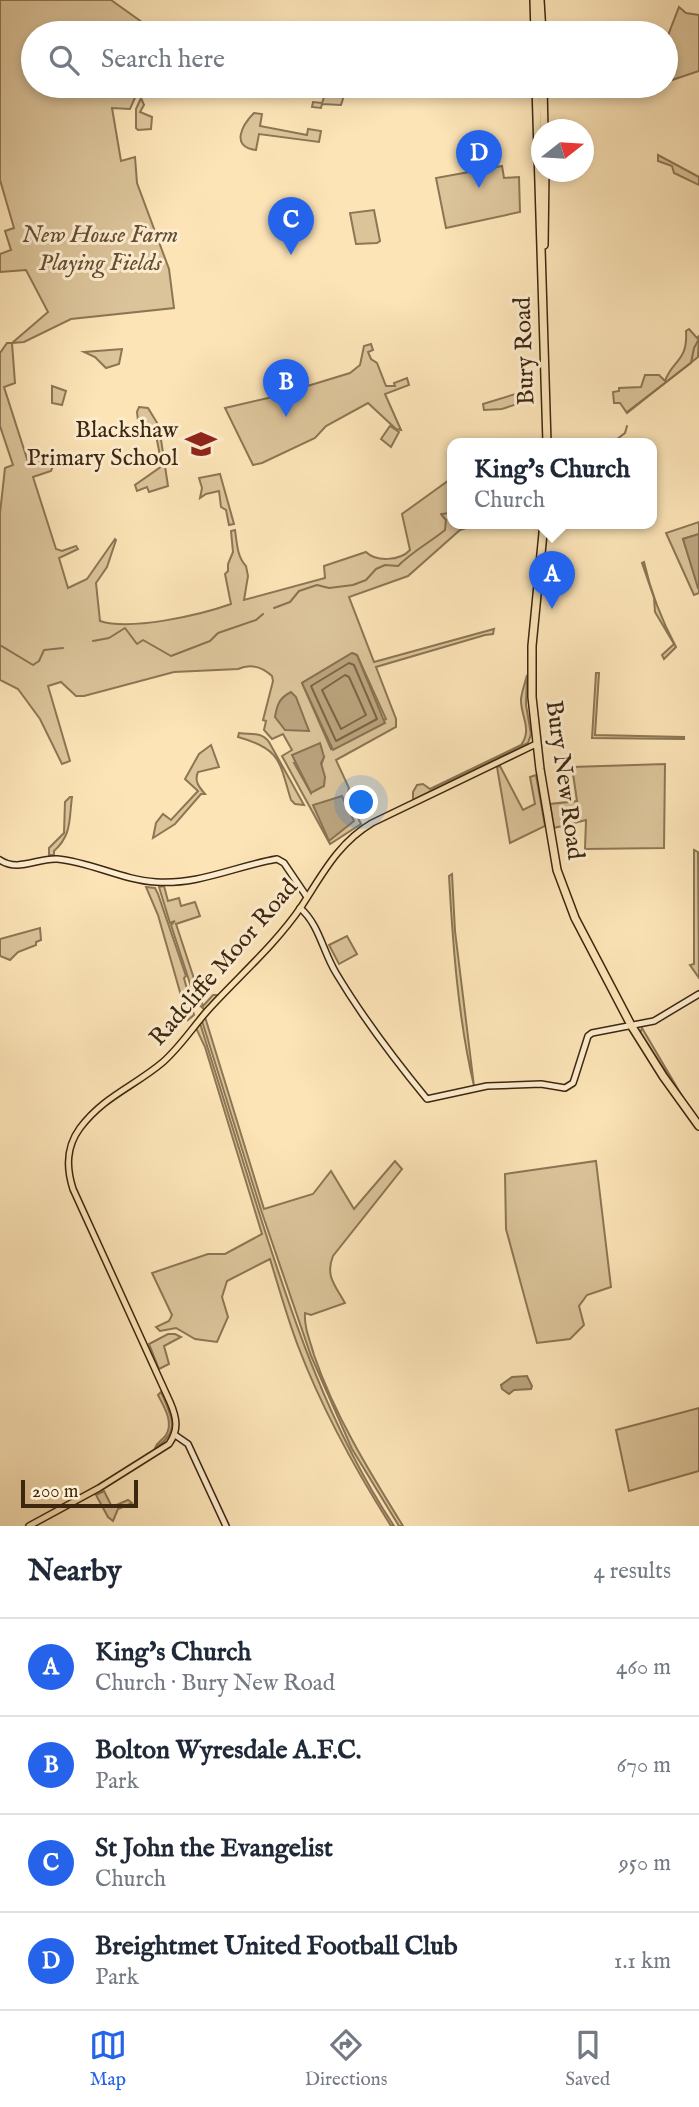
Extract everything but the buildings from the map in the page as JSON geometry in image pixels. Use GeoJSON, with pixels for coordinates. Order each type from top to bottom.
{"type":"FeatureCollection","features":[{"type":"Feature","properties":{"kind":"highway"},"geometry":{"type":"LineString","coordinates":[[534,0],[535,21]]}},
{"type":"Feature","properties":{"kind":"highway"},"geometry":{"type":"LineString","coordinates":[[542,2],[542,21]]}},
{"type":"Feature","properties":{"kind":"highway","name":"Bury Road"},"geometry":{"type":"LineString","coordinates":[[536,98],[547,438]]}},
{"type":"Feature","properties":{"kind":"highway"},"geometry":{"type":"LineString","coordinates":[[543,98],[544,119]]}},
{"type":"Feature","properties":{"kind":"highway","name":"Bury Road"},"geometry":{"type":"LineString","coordinates":[[542,259],[546,235],[545,182]]}},
{"type":"Feature","properties":{"kind":"highway","name":"Bury New Road"},"geometry":{"type":"LineString","coordinates":[[543,529],[532,650],[532,697],[551,844],[564,891],[575,918],[631,1025],[699,1126]]}},
{"type":"Feature","properties":{"kind":"main road","name":"Radcliffe Moor Road"},"geometry":{"type":"LineString","coordinates":[[175,1435],[173,1410],[73,1189],[67,1164],[72,1141],[85,1122],[120,1090],[162,1062],[279,934],[340,848],[361,830],[536,744]]}},
{"type":"Feature","properties":{"kind":"main road"},"geometry":{"type":"LineString","coordinates":[[29,1526],[154,1454],[169,1444],[175,1435]]}},
{"type":"Feature","properties":{"kind":"street"},"geometry":{"type":"LineString","coordinates":[[0,860],[13,866],[58,859],[149,881],[167,882],[204,878],[277,859],[284,863],[299,887],[309,895]]}},
{"type":"Feature","properties":{"kind":"street"},"geometry":{"type":"LineString","coordinates":[[300,908],[311,919],[327,957],[364,1018],[427,1099],[487,1086],[541,1084],[565,1088],[573,1083],[589,1034],[656,1020],[699,994]]}},
{"type":"Feature","properties":{"kind":"street"},"geometry":{"type":"LineString","coordinates":[[175,1435],[188,1444],[226,1526]]}},
{"type":"Feature","properties":{"kind":"green space","name":"New House Farm Playing Fields"},"geometry":{"type":"Polygon","coordinates":[[[0,0],[111,0],[140,21],[21,21],[21,98],[135,98],[130,109],[112,108],[121,161],[135,157],[137,183],[169,269],[174,308],[71,319],[24,342],[12,343],[48,312],[26,270],[0,272],[0,254],[11,250],[5,231],[14,228],[0,180],[0,0]]]}},
{"type":"Feature","properties":{"kind":"green space"},"geometry":{"type":"Polygon","coordinates":[[[679,7],[686,13],[699,15],[699,71],[678,78],[678,21],[674,21],[679,7]]]}},
{"type":"Feature","properties":{"kind":"green space"},"geometry":{"type":"Polygon","coordinates":[[[141,98],[144,105],[140,112],[152,117],[151,129],[136,128],[136,109],[141,98]]]}},
{"type":"Feature","properties":{"kind":"green space"},"geometry":{"type":"Polygon","coordinates":[[[324,98],[343,98],[341,105],[322,104],[321,108],[312,107],[313,102],[322,103],[324,98]]]}},
{"type":"Feature","properties":{"kind":"green space"},"geometry":{"type":"Polygon","coordinates":[[[254,113],[262,114],[260,126],[307,135],[308,129],[321,131],[319,142],[259,134],[256,150],[248,148],[243,145],[241,135],[254,113]]]}},
{"type":"Feature","properties":{"kind":"green space"},"geometry":{"type":"Polygon","coordinates":[[[658,155],[699,177],[699,185],[674,173],[672,166],[658,161],[658,155]]]}},
{"type":"Feature","properties":{"kind":"green space"},"geometry":{"type":"Polygon","coordinates":[[[502,166],[504,178],[519,177],[520,212],[446,228],[436,178],[502,166]]]}},
{"type":"Feature","properties":{"kind":"green space"},"geometry":{"type":"Polygon","coordinates":[[[374,210],[380,241],[356,244],[350,213],[374,210]]]}},
{"type":"Feature","properties":{"kind":"green space"},"geometry":{"type":"Polygon","coordinates":[[[689,329],[697,338],[699,336],[698,357],[627,413],[620,403],[614,403],[613,392],[619,391],[619,388],[641,387],[645,375],[659,375],[665,381],[685,349],[686,331],[689,329]]]}},
{"type":"Feature","properties":{"kind":"green space"},"geometry":{"type":"Polygon","coordinates":[[[7,343],[12,343],[15,383],[4,387],[29,465],[44,461],[53,466],[51,471],[33,477],[56,549],[62,551],[76,546],[78,549],[59,558],[68,588],[87,579],[116,540],[107,567],[96,583],[100,621],[113,624],[147,623],[202,613],[231,604],[225,574],[233,552],[231,531],[235,530],[239,554],[248,576],[244,600],[325,578],[324,566],[366,552],[382,559],[406,554],[410,550],[402,514],[447,482],[447,529],[463,529],[408,576],[349,597],[374,662],[494,629],[493,634],[376,667],[396,719],[396,727],[336,760],[349,788],[347,796],[361,824],[330,844],[282,756],[292,750],[283,734],[272,739],[264,730],[266,721],[263,720],[273,681],[272,676],[264,670],[252,666],[174,672],[84,696],[76,696],[61,682],[48,686],[70,761],[62,764],[40,719],[18,689],[0,680],[0,513],[5,468],[13,465],[0,426],[0,353],[7,343]],[[352,653],[302,683],[331,749],[386,719],[357,655],[352,653]],[[324,757],[294,763],[311,793],[324,757]]]}},
{"type":"Feature","properties":{"kind":"green space"},"geometry":{"type":"Polygon","coordinates":[[[371,344],[373,350],[368,352],[371,359],[377,363],[386,386],[395,386],[394,383],[407,378],[409,385],[385,394],[401,430],[396,429],[368,403],[326,426],[315,438],[253,465],[225,408],[350,373],[360,365],[364,346],[371,344]]]}},
{"type":"Feature","properties":{"kind":"green space"},"geometry":{"type":"Polygon","coordinates":[[[122,349],[119,364],[106,368],[95,357],[84,352],[122,349]]]}},
{"type":"Feature","properties":{"kind":"green space"},"geometry":{"type":"Polygon","coordinates":[[[52,386],[66,391],[62,405],[52,403],[52,386]]]}},
{"type":"Feature","properties":{"kind":"green space"},"geometry":{"type":"Polygon","coordinates":[[[522,392],[520,403],[502,409],[484,410],[483,404],[522,392]]]}},
{"type":"Feature","properties":{"kind":"green space"},"geometry":{"type":"Polygon","coordinates":[[[139,407],[148,408],[159,426],[168,486],[149,492],[147,487],[137,491],[135,485],[162,466],[155,430],[139,429],[139,407]]]}},
{"type":"Feature","properties":{"kind":"green space"},"geometry":{"type":"Polygon","coordinates":[[[390,426],[399,432],[391,447],[381,439],[390,426]]]}},
{"type":"Feature","properties":{"kind":"green space"},"geometry":{"type":"Polygon","coordinates":[[[220,474],[234,524],[229,525],[226,510],[221,507],[219,491],[200,498],[202,488],[199,478],[220,474]]]}},
{"type":"Feature","properties":{"kind":"green space"},"geometry":{"type":"Polygon","coordinates":[[[699,522],[699,534],[683,539],[699,588],[699,593],[694,595],[666,533],[699,522]]]}},
{"type":"Feature","properties":{"kind":"green space"},"geometry":{"type":"Polygon","coordinates":[[[644,562],[657,606],[676,647],[664,659],[662,655],[674,644],[655,612],[654,598],[642,563],[644,562]]]}},
{"type":"Feature","properties":{"kind":"green space"},"geometry":{"type":"Polygon","coordinates":[[[596,673],[599,673],[595,735],[684,739],[592,738],[596,673]]]}},
{"type":"Feature","properties":{"kind":"green space"},"geometry":{"type":"Polygon","coordinates":[[[527,675],[526,705],[531,734],[528,743],[413,800],[417,785],[423,784],[430,789],[521,745],[526,733],[521,699],[527,675]]]}},
{"type":"Feature","properties":{"kind":"green space"},"geometry":{"type":"Polygon","coordinates":[[[239,733],[259,735],[269,742],[304,805],[295,804],[291,800],[280,766],[271,752],[263,746],[238,737],[239,733]]]}},
{"type":"Feature","properties":{"kind":"green space"},"geometry":{"type":"Polygon","coordinates":[[[211,745],[219,767],[198,772],[197,781],[205,794],[201,794],[175,824],[153,838],[156,823],[163,814],[171,820],[198,791],[185,779],[199,754],[211,745]]]}},
{"type":"Feature","properties":{"kind":"green space"},"geometry":{"type":"Polygon","coordinates":[[[665,764],[664,848],[585,849],[586,820],[554,828],[550,804],[577,801],[572,767],[665,764]]]}},
{"type":"Feature","properties":{"kind":"green space"},"geometry":{"type":"Polygon","coordinates":[[[500,766],[523,810],[535,804],[530,777],[536,775],[545,826],[510,843],[497,767],[500,766]]]}},
{"type":"Feature","properties":{"kind":"green space"},"geometry":{"type":"Polygon","coordinates":[[[70,797],[67,833],[54,855],[49,855],[49,848],[64,833],[65,802],[70,797]]]}},
{"type":"Feature","properties":{"kind":"green space"},"geometry":{"type":"Polygon","coordinates":[[[694,850],[698,852],[699,978],[690,965],[694,964],[694,850]]]}},
{"type":"Feature","properties":{"kind":"green space"},"geometry":{"type":"Polygon","coordinates":[[[452,874],[455,931],[474,1086],[457,982],[449,876],[452,874]]]}},
{"type":"Feature","properties":{"kind":"green space"},"geometry":{"type":"Polygon","coordinates":[[[164,886],[168,901],[179,898],[181,906],[195,902],[200,916],[176,924],[203,1006],[213,995],[218,995],[205,1010],[196,1002],[171,925],[175,921],[170,923],[159,887],[164,886]]]}},
{"type":"Feature","properties":{"kind":"green space"},"geometry":{"type":"Polygon","coordinates":[[[146,887],[155,888],[158,894],[186,976],[184,978],[194,1015],[188,1020],[158,915],[146,887]]]}},
{"type":"Feature","properties":{"kind":"green space"},"geometry":{"type":"Polygon","coordinates":[[[40,928],[41,940],[36,942],[36,945],[18,952],[10,960],[0,956],[0,939],[40,928]]]}},
{"type":"Feature","properties":{"kind":"green space"},"geometry":{"type":"Polygon","coordinates":[[[347,936],[357,954],[339,964],[329,945],[347,936]]]}},
{"type":"Feature","properties":{"kind":"green space"},"geometry":{"type":"Polygon","coordinates":[[[205,1017],[264,1209],[313,1194],[331,1171],[354,1209],[395,1161],[402,1169],[333,1256],[331,1275],[345,1303],[311,1315],[305,1313],[305,1318],[314,1355],[332,1400],[365,1464],[403,1526],[399,1526],[352,1449],[311,1356],[261,1210],[202,1021],[205,1017]]]}},
{"type":"Feature","properties":{"kind":"green space"},"geometry":{"type":"Polygon","coordinates":[[[200,1023],[270,1248],[314,1371],[350,1450],[394,1526],[391,1526],[365,1483],[318,1393],[294,1335],[270,1259],[227,1281],[222,1297],[228,1317],[217,1342],[195,1339],[176,1328],[160,1331],[156,1327],[169,1321],[172,1315],[152,1273],[208,1254],[225,1254],[262,1234],[205,1047],[196,1028],[200,1023]]]}},
{"type":"Feature","properties":{"kind":"green space"},"geometry":{"type":"Polygon","coordinates":[[[642,1028],[685,1101],[640,1033],[642,1028]]]}},
{"type":"Feature","properties":{"kind":"green space"},"geometry":{"type":"Polygon","coordinates":[[[596,1161],[611,1287],[587,1295],[579,1306],[584,1325],[570,1339],[537,1343],[506,1229],[505,1174],[596,1161]]]}},
{"type":"Feature","properties":{"kind":"green space"},"geometry":{"type":"Polygon","coordinates":[[[168,1334],[181,1337],[164,1346],[169,1364],[159,1369],[149,1344],[168,1334]]]}},
{"type":"Feature","properties":{"kind":"green space"},"geometry":{"type":"Polygon","coordinates":[[[161,1392],[172,1422],[169,1435],[155,1448],[166,1435],[169,1425],[158,1395],[161,1392]]]}},
{"type":"Feature","properties":{"kind":"green space"},"geometry":{"type":"Polygon","coordinates":[[[699,1408],[699,1471],[629,1491],[616,1430],[699,1408]]]}},
{"type":"Feature","properties":{"kind":"green space"},"geometry":{"type":"Polygon","coordinates":[[[104,1491],[112,1507],[128,1500],[132,1503],[118,1509],[113,1521],[96,1495],[104,1491]]]}},
{"type":"Feature","properties":{"kind":"water"},"geometry":{"type":"Polygon","coordinates":[[[699,534],[699,588],[698,588],[683,539],[699,534]]]}},
{"type":"Feature","properties":{"kind":"water"},"geometry":{"type":"Polygon","coordinates":[[[352,653],[357,655],[385,723],[333,750],[302,683],[352,653]]]}},
{"type":"Feature","properties":{"kind":"water"},"geometry":{"type":"Polygon","coordinates":[[[291,692],[296,697],[309,731],[285,730],[275,717],[279,702],[291,692]]]}},
{"type":"Feature","properties":{"kind":"water"},"geometry":{"type":"Polygon","coordinates":[[[320,743],[324,757],[321,763],[325,777],[324,786],[311,793],[292,755],[320,743]]]}},
{"type":"Feature","properties":{"kind":"water"},"geometry":{"type":"Polygon","coordinates":[[[342,796],[354,821],[329,841],[313,805],[342,796]]]}},
{"type":"Feature","properties":{"kind":"water"},"geometry":{"type":"Polygon","coordinates":[[[527,1376],[531,1389],[514,1390],[509,1394],[502,1389],[501,1385],[512,1377],[527,1376]]]}},
{"type":"Feature","properties":{"kind":"waterway"},"geometry":{"type":"LineString","coordinates":[[627,412],[691,363],[699,339]]}},
{"type":"Feature","properties":{"kind":"waterway"},"geometry":{"type":"LineString","coordinates":[[618,438],[625,433],[627,426]]}},
{"type":"Feature","properties":{"kind":"waterway"},"geometry":{"type":"LineString","coordinates":[[274,608],[290,602],[299,591],[317,585],[329,588],[353,585],[366,580],[376,569],[385,565],[398,566],[445,530],[446,520],[441,514],[447,513]]}},
{"type":"Feature","properties":{"kind":"waterway"},"geometry":{"type":"LineString","coordinates":[[93,641],[109,638],[125,628],[137,644],[143,640],[171,656],[210,641],[218,633],[256,620],[263,614]]}},
{"type":"Feature","properties":{"kind":"waterway"},"geometry":{"type":"LineString","coordinates":[[0,645],[33,665],[39,661],[44,650],[63,648]]}},
{"type":"Feature","properties":{"kind":"place","name":"Breightmet United Football Club"},"geometry":{"type":"Point","coordinates":[479,188]}},
{"type":"Feature","properties":{"kind":"place","name":"St John the Evangelist"},"geometry":{"type":"Point","coordinates":[291,255]}},
{"type":"Feature","properties":{"kind":"place","name":"Bolton Wyresdale A.F.C."},"geometry":{"type":"Point","coordinates":[286,417]}},
{"type":"Feature","properties":{"kind":"place","name":"Blackshaw Primary School"},"geometry":{"type":"Point","coordinates":[201,444]}},
{"type":"Feature","properties":{"kind":"place","name":"King's Church"},"geometry":{"type":"Point","coordinates":[552,609]}}]}
